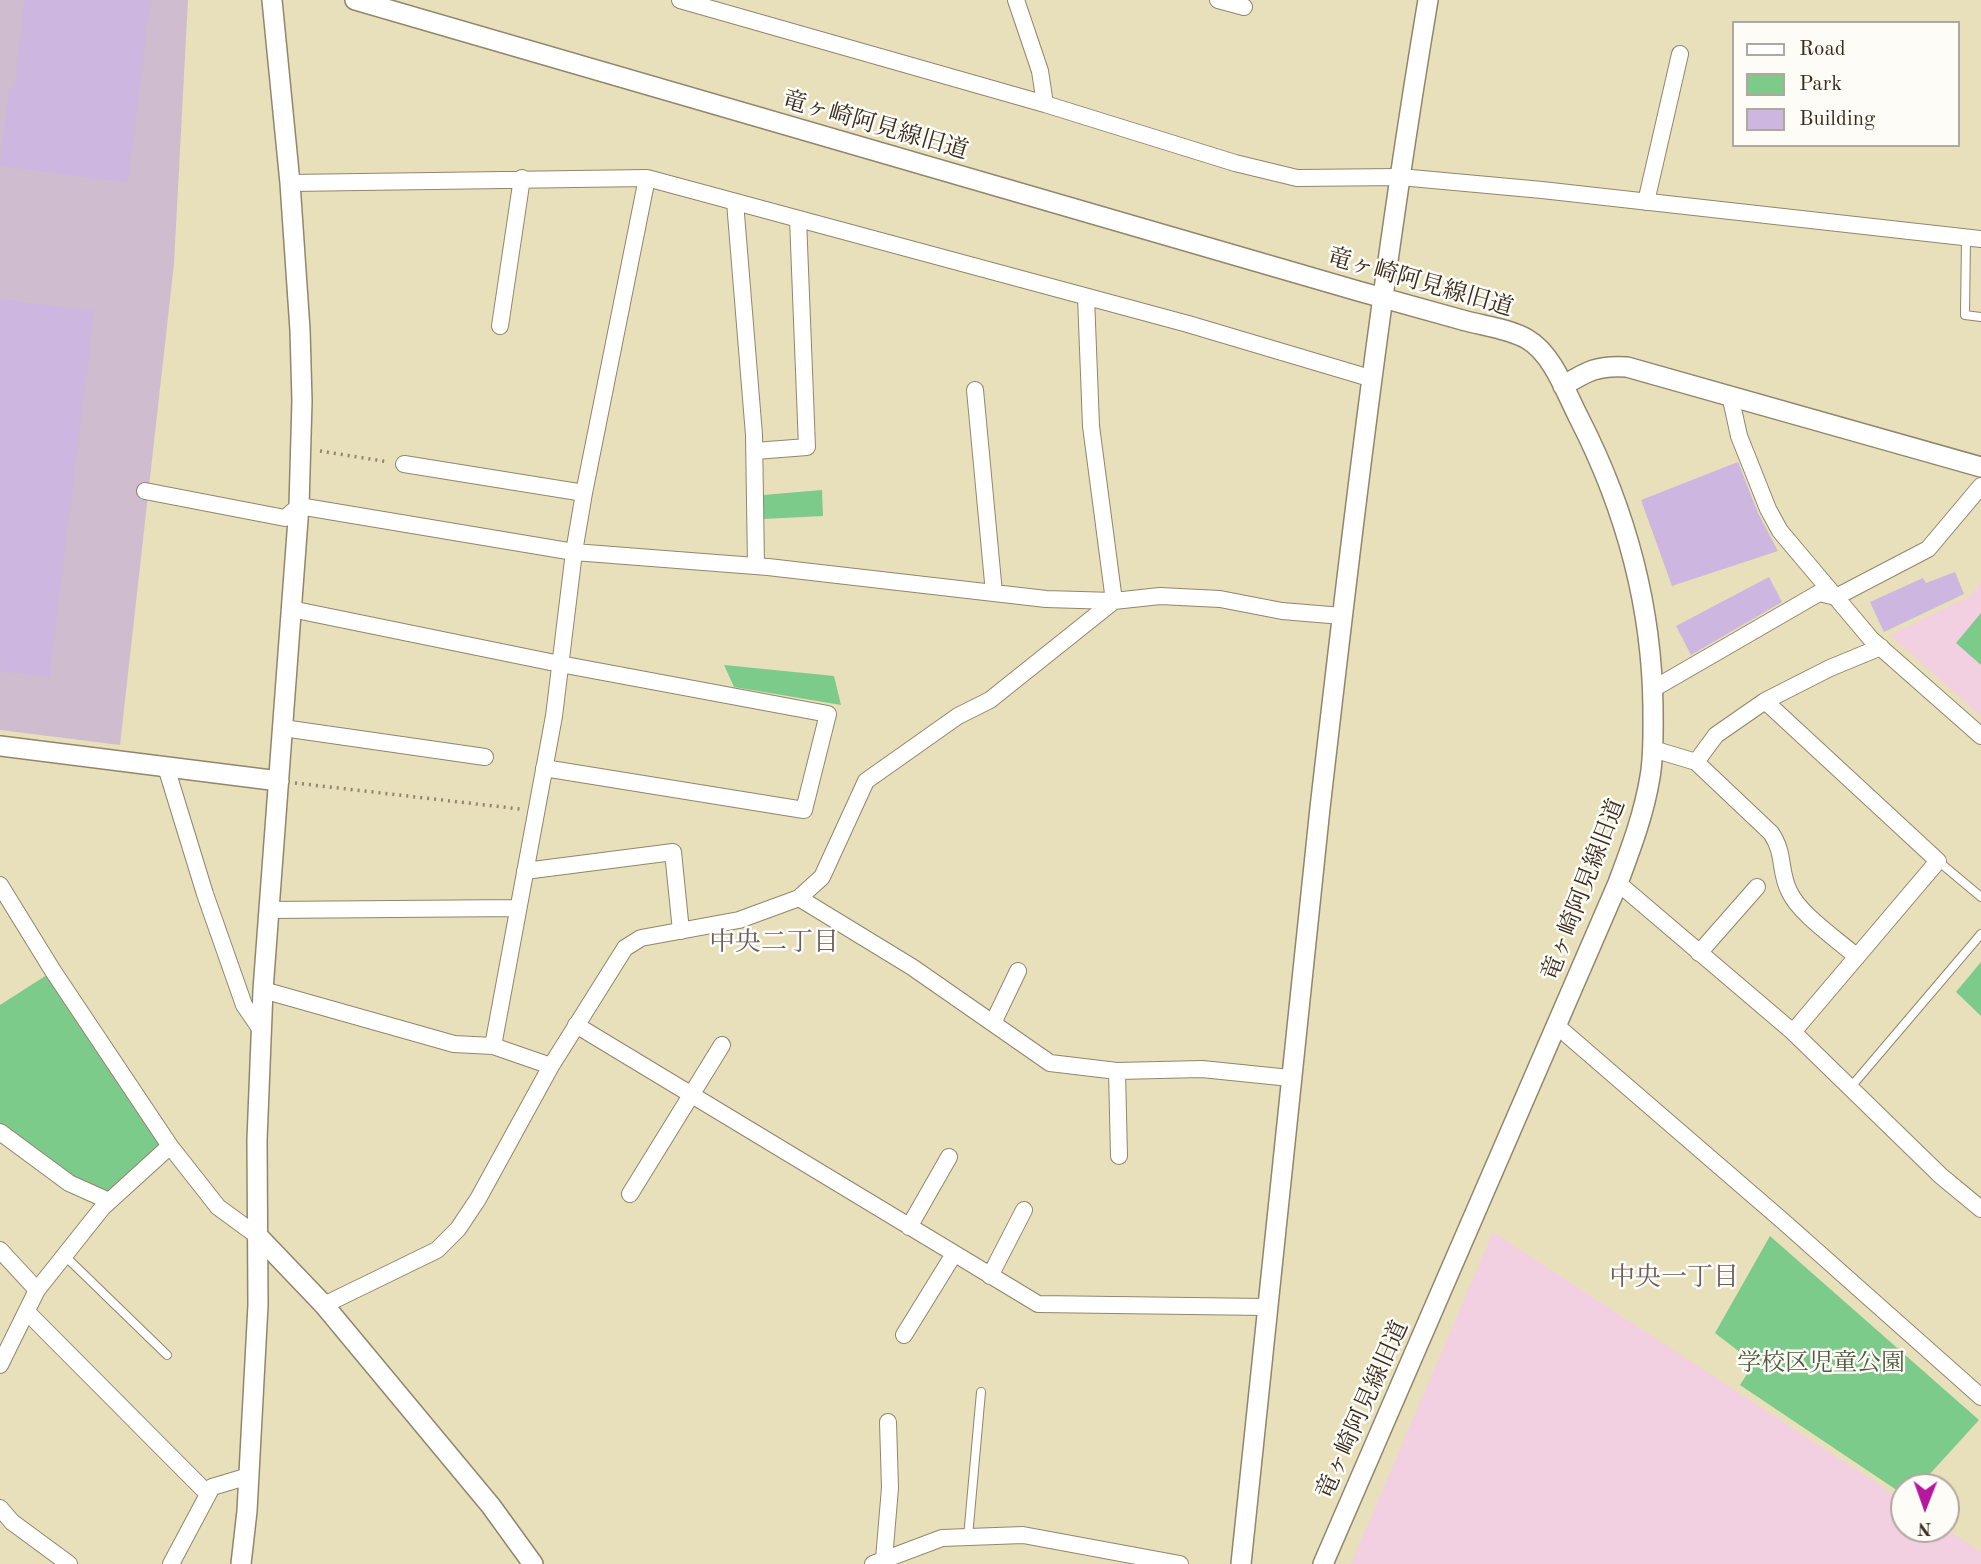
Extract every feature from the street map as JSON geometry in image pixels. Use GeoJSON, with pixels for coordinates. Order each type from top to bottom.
{"type":"FeatureCollection","features":[{"type":"Feature","properties":{"kind":"street"},"geometry":{"type":"LineString","coordinates":[[244,1563],[258,1305],[257,1140],[263,990],[292,609],[301,448],[300,330],[272,0]]}},
{"type":"Feature","properties":{"kind":"street","name":"竜ヶ崎阿見線旧道"},"geometry":{"type":"LineString","coordinates":[[355,0],[1498,329],[1527,340],[1549,362],[1605,474],[1634,560],[1646,619],[1653,689],[1653,749],[1644,806],[1618,883],[1323,1564]]}},
{"type":"Feature","properties":{"kind":"street"},"geometry":{"type":"LineString","coordinates":[[680,0],[710,4],[1272,173],[1297,178],[1400,177],[1974,238]]}},
{"type":"Feature","properties":{"kind":"street"},"geometry":{"type":"LineString","coordinates":[[1016,0],[1040,71],[1045,104]]}},
{"type":"Feature","properties":{"kind":"street"},"geometry":{"type":"LineString","coordinates":[[1218,0],[1244,8]]}},
{"type":"Feature","properties":{"kind":"street"},"geometry":{"type":"LineString","coordinates":[[1241,1564],[1265,1307],[1342,616],[1400,177],[1428,0]]}},
{"type":"Feature","properties":{"kind":"street"},"geometry":{"type":"LineString","coordinates":[[1646,202],[1680,54]]}},
{"type":"Feature","properties":{"kind":"street"},"geometry":{"type":"LineString","coordinates":[[499,326],[522,178]]}},
{"type":"Feature","properties":{"kind":"street"},"geometry":{"type":"LineString","coordinates":[[289,183],[647,178],[1086,297],[1373,379]]}},
{"type":"Feature","properties":{"kind":"street"},"geometry":{"type":"LineString","coordinates":[[493,1046],[544,768],[584,493],[647,178]]}},
{"type":"Feature","properties":{"kind":"street"},"geometry":{"type":"LineString","coordinates":[[736,202],[755,451],[756,566]]}},
{"type":"Feature","properties":{"kind":"street"},"geometry":{"type":"LineString","coordinates":[[755,451],[807,447],[798,219]]}},
{"type":"Feature","properties":{"kind":"street"},"geometry":{"type":"LineString","coordinates":[[1086,297],[1091,426],[1114,601]]}},
{"type":"Feature","properties":{"kind":"street"},"geometry":{"type":"LineString","coordinates":[[1563,386],[1588,370],[1605,366],[1627,367],[1981,467]]}},
{"type":"Feature","properties":{"kind":"street"},"geometry":{"type":"LineString","coordinates":[[975,390],[994,593]]}},
{"type":"Feature","properties":{"kind":"street"},"geometry":{"type":"LineString","coordinates":[[1730,395],[1739,436],[1768,509],[1780,531],[1881,647],[1981,736]]}},
{"type":"Feature","properties":{"kind":"street"},"geometry":{"type":"LineString","coordinates":[[404,464],[584,493]]}},
{"type":"Feature","properties":{"kind":"street"},"geometry":{"type":"LineString","coordinates":[[1653,689],[1819,593],[1836,597],[1928,549],[1981,486]]}},
{"type":"Feature","properties":{"kind":"street"},"geometry":{"type":"LineString","coordinates":[[145,491],[285,518],[299,506]]}},
{"type":"Feature","properties":{"kind":"street"},"geometry":{"type":"LineString","coordinates":[[299,506],[574,552],[756,566],[1046,599],[1114,601],[1160,596],[1220,599],[1282,611],[1342,616]]}},
{"type":"Feature","properties":{"kind":"street"},"geometry":{"type":"LineString","coordinates":[[324,1306],[437,1250],[458,1229],[478,1199],[551,1066],[625,948],[641,938],[739,920],[799,898],[822,877],[866,781],[958,716],[990,700],[1114,601]]}},
{"type":"Feature","properties":{"kind":"street"},"geometry":{"type":"LineString","coordinates":[[292,609],[560,664],[828,714],[804,810],[544,768]]}},
{"type":"Feature","properties":{"kind":"street"},"geometry":{"type":"LineString","coordinates":[[1696,762],[1716,735],[1765,701],[1830,668],[1881,647]]}},
{"type":"Feature","properties":{"kind":"street"},"geometry":{"type":"LineString","coordinates":[[1765,701],[1938,861],[1793,1032]]}},
{"type":"Feature","properties":{"kind":"street"},"geometry":{"type":"LineString","coordinates":[[283,728],[485,757]]}},
{"type":"Feature","properties":{"kind":"street"},"geometry":{"type":"LineString","coordinates":[[0,746],[279,781]]}},
{"type":"Feature","properties":{"kind":"street"},"geometry":{"type":"LineString","coordinates":[[1653,749],[1696,762],[1771,833],[1780,845],[1787,889],[1797,905],[1857,957]]}},
{"type":"Feature","properties":{"kind":"street"},"geometry":{"type":"LineString","coordinates":[[166,767],[205,894],[244,1005],[261,1030]]}},
{"type":"Feature","properties":{"kind":"street"},"geometry":{"type":"LineString","coordinates":[[525,871],[673,852],[681,930]]}},
{"type":"Feature","properties":{"kind":"street"},"geometry":{"type":"LineString","coordinates":[[1618,883],[1793,1032],[1941,1176],[1981,1209]]}},
{"type":"Feature","properties":{"kind":"street"},"geometry":{"type":"LineString","coordinates":[[0,885],[53,971],[170,1146],[218,1207],[258,1237],[324,1306],[491,1506],[533,1564]]}},
{"type":"Feature","properties":{"kind":"street"},"geometry":{"type":"LineString","coordinates":[[1699,953],[1757,887]]}},
{"type":"Feature","properties":{"kind":"street"},"geometry":{"type":"LineString","coordinates":[[799,898],[912,967],[1051,1063],[1117,1070],[1202,1069],[1290,1078]]}},
{"type":"Feature","properties":{"kind":"street"},"geometry":{"type":"LineString","coordinates":[[269,910],[518,908]]}},
{"type":"Feature","properties":{"kind":"street"},"geometry":{"type":"LineString","coordinates":[[993,1023],[1018,971]]}},
{"type":"Feature","properties":{"kind":"street"},"geometry":{"type":"LineString","coordinates":[[263,990],[454,1044],[493,1046],[551,1066]]}},
{"type":"Feature","properties":{"kind":"street"},"geometry":{"type":"LineString","coordinates":[[576,1025],[1038,1304],[1265,1307]]}},
{"type":"Feature","properties":{"kind":"street"},"geometry":{"type":"LineString","coordinates":[[1557,1026],[1981,1397]]}},
{"type":"Feature","properties":{"kind":"street"},"geometry":{"type":"LineString","coordinates":[[630,1194],[722,1045]]}},
{"type":"Feature","properties":{"kind":"street"},"geometry":{"type":"LineString","coordinates":[[1117,1070],[1119,1156]]}},
{"type":"Feature","properties":{"kind":"street"},"geometry":{"type":"LineString","coordinates":[[0,1132],[69,1183],[109,1201]]}},
{"type":"Feature","properties":{"kind":"street"},"geometry":{"type":"LineString","coordinates":[[0,1366],[37,1290],[109,1201],[170,1146]]}},
{"type":"Feature","properties":{"kind":"street"},"geometry":{"type":"LineString","coordinates":[[909,1227],[949,1157]]}},
{"type":"Feature","properties":{"kind":"street"},"geometry":{"type":"LineString","coordinates":[[990,1276],[1024,1210]]}},
{"type":"Feature","properties":{"kind":"street"},"geometry":{"type":"LineString","coordinates":[[0,1250],[37,1290]]}},
{"type":"Feature","properties":{"kind":"street"},"geometry":{"type":"LineString","coordinates":[[904,1335],[954,1254]]}},
{"type":"Feature","properties":{"kind":"street"},"geometry":{"type":"LineString","coordinates":[[27,1312],[208,1494]]}},
{"type":"Feature","properties":{"kind":"street"},"geometry":{"type":"LineString","coordinates":[[888,1422],[890,1488],[879,1562],[942,1538],[1023,1535],[1180,1564]]}},
{"type":"Feature","properties":{"kind":"street"},"geometry":{"type":"LineString","coordinates":[[171,1564],[212,1487],[249,1476]]}},
{"type":"Feature","properties":{"kind":"street"},"geometry":{"type":"LineString","coordinates":[[0,1508],[12,1522],[69,1564]]}},
{"type":"Feature","properties":{"kind":"lane"},"geometry":{"type":"LineString","coordinates":[[1974,238],[1965,315],[1981,317]]}},
{"type":"Feature","properties":{"kind":"lane"},"geometry":{"type":"LineString","coordinates":[[1938,861],[1981,897]]}},
{"type":"Feature","properties":{"kind":"lane"},"geometry":{"type":"LineString","coordinates":[[1850,1088],[1981,934]]}},
{"type":"Feature","properties":{"kind":"lane"},"geometry":{"type":"LineString","coordinates":[[65,1256],[167,1355]]}},
{"type":"Feature","properties":{"kind":"lane"},"geometry":{"type":"LineString","coordinates":[[968,1537],[981,1392]]}},
{"type":"Feature","properties":{"kind":"path"},"geometry":{"type":"LineString","coordinates":[[301,448],[404,464]]}},
{"type":"Feature","properties":{"kind":"path"},"geometry":{"type":"LineString","coordinates":[[279,781],[536,811]]}},
{"type":"Feature","properties":{"kind":"shaded area"},"geometry":{"type":"Polygon","coordinates":[[[0,0],[188,0],[174,264],[120,745],[0,730],[0,0]]]}},
{"type":"Feature","properties":{"kind":"shaded area"},"geometry":{"type":"Polygon","coordinates":[[[1981,582],[1981,716],[1890,635],[1970,596],[1981,582]]]}},
{"type":"Feature","properties":{"kind":"shaded area"},"geometry":{"type":"Polygon","coordinates":[[[1493,1232],[1890,1492],[1890,1543],[1960,1543],[1960,1538],[1981,1552],[1981,1564],[1351,1564],[1493,1232]]]}},
{"type":"Feature","properties":{"kind":"green space"},"geometry":{"type":"Polygon","coordinates":[[[822,490],[823,516],[763,519],[763,495],[822,490]]]}},
{"type":"Feature","properties":{"kind":"green space"},"geometry":{"type":"Polygon","coordinates":[[[1981,613],[1981,665],[1956,643],[1981,613]]]}},
{"type":"Feature","properties":{"kind":"green space"},"geometry":{"type":"Polygon","coordinates":[[[724,665],[834,676],[841,705],[734,687],[724,665]]]}},
{"type":"Feature","properties":{"kind":"green space"},"geometry":{"type":"Polygon","coordinates":[[[1981,962],[1981,1016],[1956,992],[1981,962]]]}},
{"type":"Feature","properties":{"kind":"green space"},"geometry":{"type":"Polygon","coordinates":[[[53,971],[170,1146],[109,1201],[0,1132],[0,1005],[53,971]]]}},
{"type":"Feature","properties":{"kind":"green space","name":"学校区児童公園"},"geometry":{"type":"Polygon","coordinates":[[[1770,1236],[1979,1420],[1931,1473],[1890,1473],[1890,1486],[1740,1385],[1754,1363],[1715,1333],[1770,1236]]]}},
{"type":"Feature","properties":{"kind":"building"},"geometry":{"type":"Polygon","coordinates":[[[24,0],[150,0],[128,183],[0,166],[9,88],[15,88],[24,0]]]}},
{"type":"Feature","properties":{"kind":"building"},"geometry":{"type":"Polygon","coordinates":[[[0,299],[94,311],[49,677],[0,671],[0,299]]]}},
{"type":"Feature","properties":{"kind":"building"},"geometry":{"type":"Polygon","coordinates":[[[1738,462],[1758,513],[1778,551],[1672,586],[1641,500],[1738,462]]]}},
{"type":"Feature","properties":{"kind":"building"},"geometry":{"type":"Polygon","coordinates":[[[1955,572],[1964,594],[1884,632],[1870,602],[1923,578],[1926,583],[1955,572]]]}},
{"type":"Feature","properties":{"kind":"building"},"geometry":{"type":"Polygon","coordinates":[[[1769,577],[1782,602],[1691,655],[1676,626],[1769,577]]]}},
{"type":"Feature","properties":{"kind":"district","name":"中央二丁目"},"geometry":{"type":"Point","coordinates":[774,943]}},
{"type":"Feature","properties":{"kind":"district","name":"中央一丁目"},"geometry":{"type":"Point","coordinates":[1674,1278]}}]}
